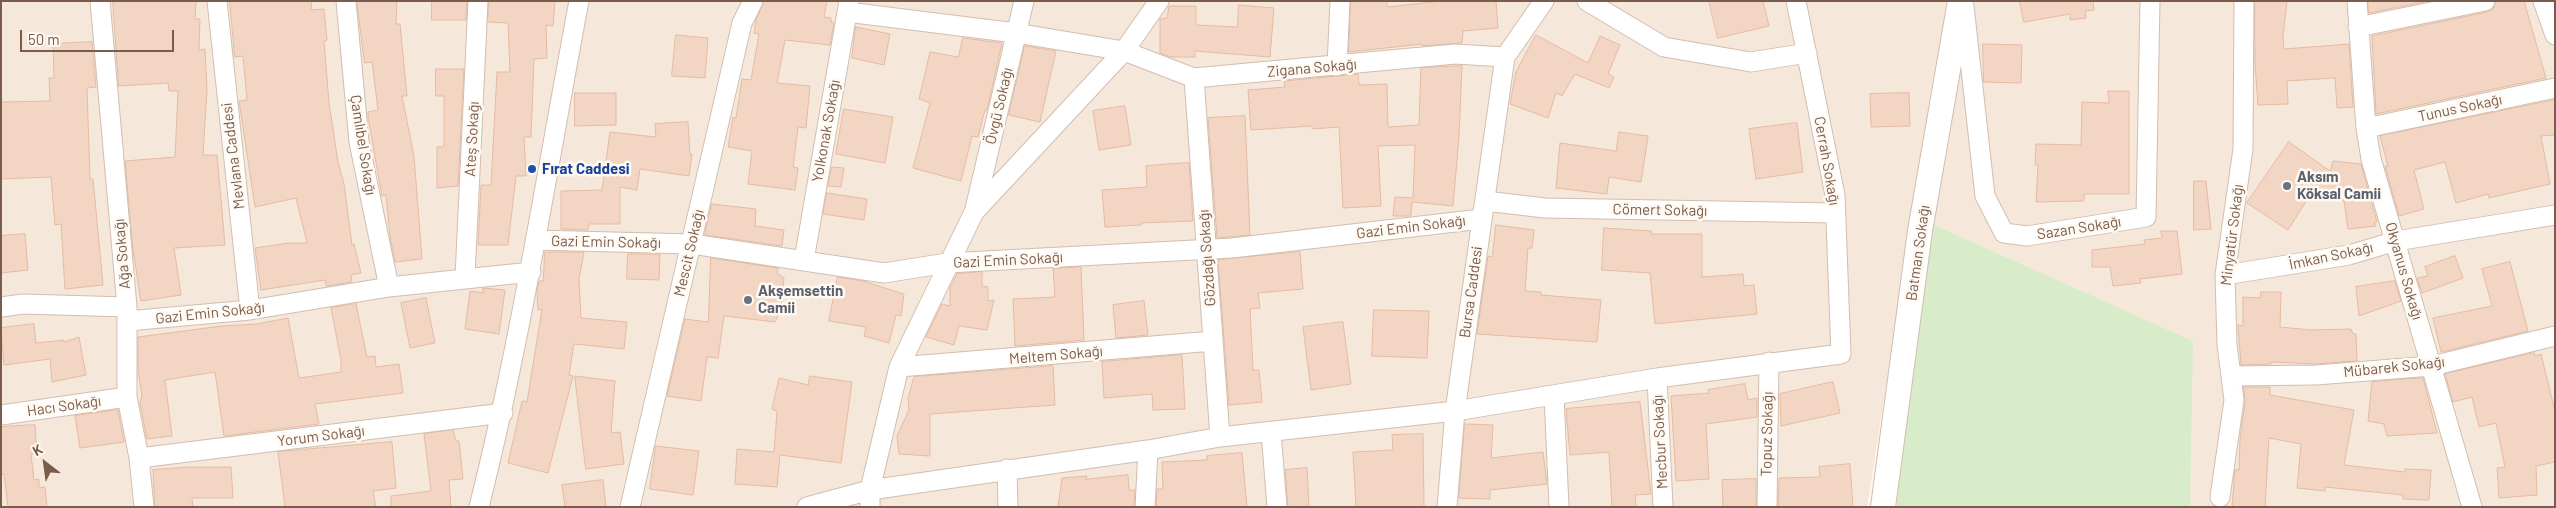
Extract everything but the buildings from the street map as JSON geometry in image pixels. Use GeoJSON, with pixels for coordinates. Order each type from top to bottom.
{"type":"FeatureCollection","features":[{"type":"Feature","properties":{"kind":"street","name":"Ağa Sokağı"},"geometry":{"type":"LineString","coordinates":[[100,1],[127,314],[127,397],[139,458],[144,507]]}},
{"type":"Feature","properties":{"kind":"street","name":"Mevlana Caddesi"},"geometry":{"type":"LineString","coordinates":[[217,1],[250,310]]}},
{"type":"Feature","properties":{"kind":"street","name":"Çamlıbel Sokağı"},"geometry":{"type":"LineString","coordinates":[[346,1],[359,142],[389,287]]}},
{"type":"Feature","properties":{"kind":"street","name":"Ateş Sokağı"},"geometry":{"type":"LineString","coordinates":[[465,277],[478,1]]}},
{"type":"Feature","properties":{"kind":"street"},"geometry":{"type":"LineString","coordinates":[[479,507],[502,413],[531,272],[535,240],[579,1]]}},
{"type":"Feature","properties":{"kind":"street","name":"Mescit Sokağı"},"geometry":{"type":"LineString","coordinates":[[630,507],[742,23],[754,1]]}},
{"type":"Feature","properties":{"kind":"street","name":"Övgü Sokağı"},"geometry":{"type":"LineString","coordinates":[[974,212],[1024,1]]}},
{"type":"Feature","properties":{"kind":"street"},"geometry":{"type":"LineString","coordinates":[[870,498],[899,367],[947,263],[974,212],[1124,51],[1159,1]]}},
{"type":"Feature","properties":{"kind":"street"},"geometry":{"type":"LineString","coordinates":[[1337,66],[1340,1]]}},
{"type":"Feature","properties":{"kind":"street","name":"Bursa Caddesi"},"geometry":{"type":"LineString","coordinates":[[1447,507],[1455,411],[1505,57],[1544,1]]}},
{"type":"Feature","properties":{"kind":"street"},"geometry":{"type":"LineString","coordinates":[[1588,1],[1664,47],[1751,62],[1807,52]]}},
{"type":"Feature","properties":{"kind":"street","name":"Cerrah Sokağı"},"geometry":{"type":"LineString","coordinates":[[1769,362],[1841,354],[1834,195],[1796,1]]}},
{"type":"Feature","properties":{"kind":"street","name":"Sazan Sokağı"},"geometry":{"type":"LineString","coordinates":[[1961,1],[1985,196],[2004,233],[2028,236],[2146,217],[2150,1]]}},
{"type":"Feature","properties":{"kind":"street","name":"Batman Sokağı"},"geometry":{"type":"LineString","coordinates":[[1884,507],[1920,231],[1961,1]]}},
{"type":"Feature","properties":{"kind":"street","name":"Minyatür Sokağı"},"geometry":{"type":"LineString","coordinates":[[2220,497],[2234,400],[2225,275],[2243,148],[2244,1]]}},
{"type":"Feature","properties":{"kind":"street","name":"Okyanus Sokağı"},"geometry":{"type":"LineString","coordinates":[[2357,1],[2370,159],[2396,241],[2472,507]]}},
{"type":"Feature","properties":{"kind":"street"},"geometry":{"type":"LineString","coordinates":[[2358,28],[2485,1]]}},
{"type":"Feature","properties":{"kind":"street"},"geometry":{"type":"LineString","coordinates":[[2543,1],[2555,35]]}},
{"type":"Feature","properties":{"kind":"street","name":"Zigana Sokağı"},"geometry":{"type":"LineString","coordinates":[[848,7],[1124,51],[1194,78],[1455,54],[1505,57]]}},
{"type":"Feature","properties":{"kind":"street","name":"Yolkonak Sokağı"},"geometry":{"type":"LineString","coordinates":[[804,260],[848,7]]}},
{"type":"Feature","properties":{"kind":"street","name":"Gözdağı Sokağı"},"geometry":{"type":"LineString","coordinates":[[1194,78],[1220,437]]}},
{"type":"Feature","properties":{"kind":"street","name":"Tunus Sokağı"},"geometry":{"type":"LineString","coordinates":[[2366,128],[2555,88]]}},
{"type":"Feature","properties":{"kind":"street","name":"Cömert Sokağı"},"geometry":{"type":"LineString","coordinates":[[1483,210],[1545,208],[1835,212]]}},
{"type":"Feature","properties":{"kind":"street","name":"Gazi Emin Sokağı"},"geometry":{"type":"LineString","coordinates":[[535,240],[692,244],[884,273],[947,263],[1206,249],[1483,210]]}},
{"type":"Feature","properties":{"kind":"street","name":"İmkan Sokağı"},"geometry":{"type":"LineString","coordinates":[[2225,275],[2349,255],[2396,241],[2555,215]]}},
{"type":"Feature","properties":{"kind":"street","name":"Gazi Emin Sokağı"},"geometry":{"type":"LineString","coordinates":[[1,307],[23,304],[127,314],[250,310],[389,287],[465,277],[531,272]]}},
{"type":"Feature","properties":{"kind":"street","name":"Mübarek Sokağı"},"geometry":{"type":"LineString","coordinates":[[2231,376],[2316,375],[2432,366],[2555,336]]}},
{"type":"Feature","properties":{"kind":"street","name":"Meltem Sokağı"},"geometry":{"type":"LineString","coordinates":[[899,367],[1213,341]]}},
{"type":"Feature","properties":{"kind":"street"},"geometry":{"type":"LineString","coordinates":[[807,507],[870,498],[1007,469],[1148,450],[1220,437],[1455,411],[1769,362]]}},
{"type":"Feature","properties":{"kind":"street","name":"Topuz Sokağı"},"geometry":{"type":"LineString","coordinates":[[1767,507],[1769,362]]}},
{"type":"Feature","properties":{"kind":"street","name":"Mecbur Sokağı"},"geometry":{"type":"LineString","coordinates":[[1657,378],[1663,507]]}},
{"type":"Feature","properties":{"kind":"street"},"geometry":{"type":"LineString","coordinates":[[1554,395],[1559,507]]}},
{"type":"Feature","properties":{"kind":"street","name":"Hacı Sokağı"},"geometry":{"type":"LineString","coordinates":[[1,415],[127,397]]}},
{"type":"Feature","properties":{"kind":"street","name":"Yorum Sokağı"},"geometry":{"type":"LineString","coordinates":[[139,458],[502,413]]}},
{"type":"Feature","properties":{"kind":"street"},"geometry":{"type":"LineString","coordinates":[[1271,432],[1277,507]]}},
{"type":"Feature","properties":{"kind":"street"},"geometry":{"type":"LineString","coordinates":[[1145,507],[1148,450]]}},
{"type":"Feature","properties":{"kind":"street"},"geometry":{"type":"LineString","coordinates":[[1007,469],[1008,507]]}},
{"type":"Feature","properties":{"kind":"shaded area"},"geometry":{"type":"Polygon","coordinates":[[[1,1],[1947,1],[1867,507],[1,507],[1,1]]]}},
{"type":"Feature","properties":{"kind":"shaded area"},"geometry":{"type":"Polygon","coordinates":[[[1975,1],[2555,1],[2555,507],[2190,507],[2192,341],[1930,223],[1975,1]]]}},
{"type":"Feature","properties":{"kind":"green space"},"geometry":{"type":"Polygon","coordinates":[[[1930,223],[2193,341],[2190,507],[1896,507],[1930,223]]]}},
{"type":"Feature","properties":{"kind":"place","name":"Fırat Caddesi"},"geometry":{"type":"Point","coordinates":[532,169]}},
{"type":"Feature","properties":{"kind":"place","name":"Aksım Köksal Camii"},"geometry":{"type":"Point","coordinates":[2287,186]}},
{"type":"Feature","properties":{"kind":"place","name":"Akşemsettin Camii"},"geometry":{"type":"Point","coordinates":[748,300]}}]}
